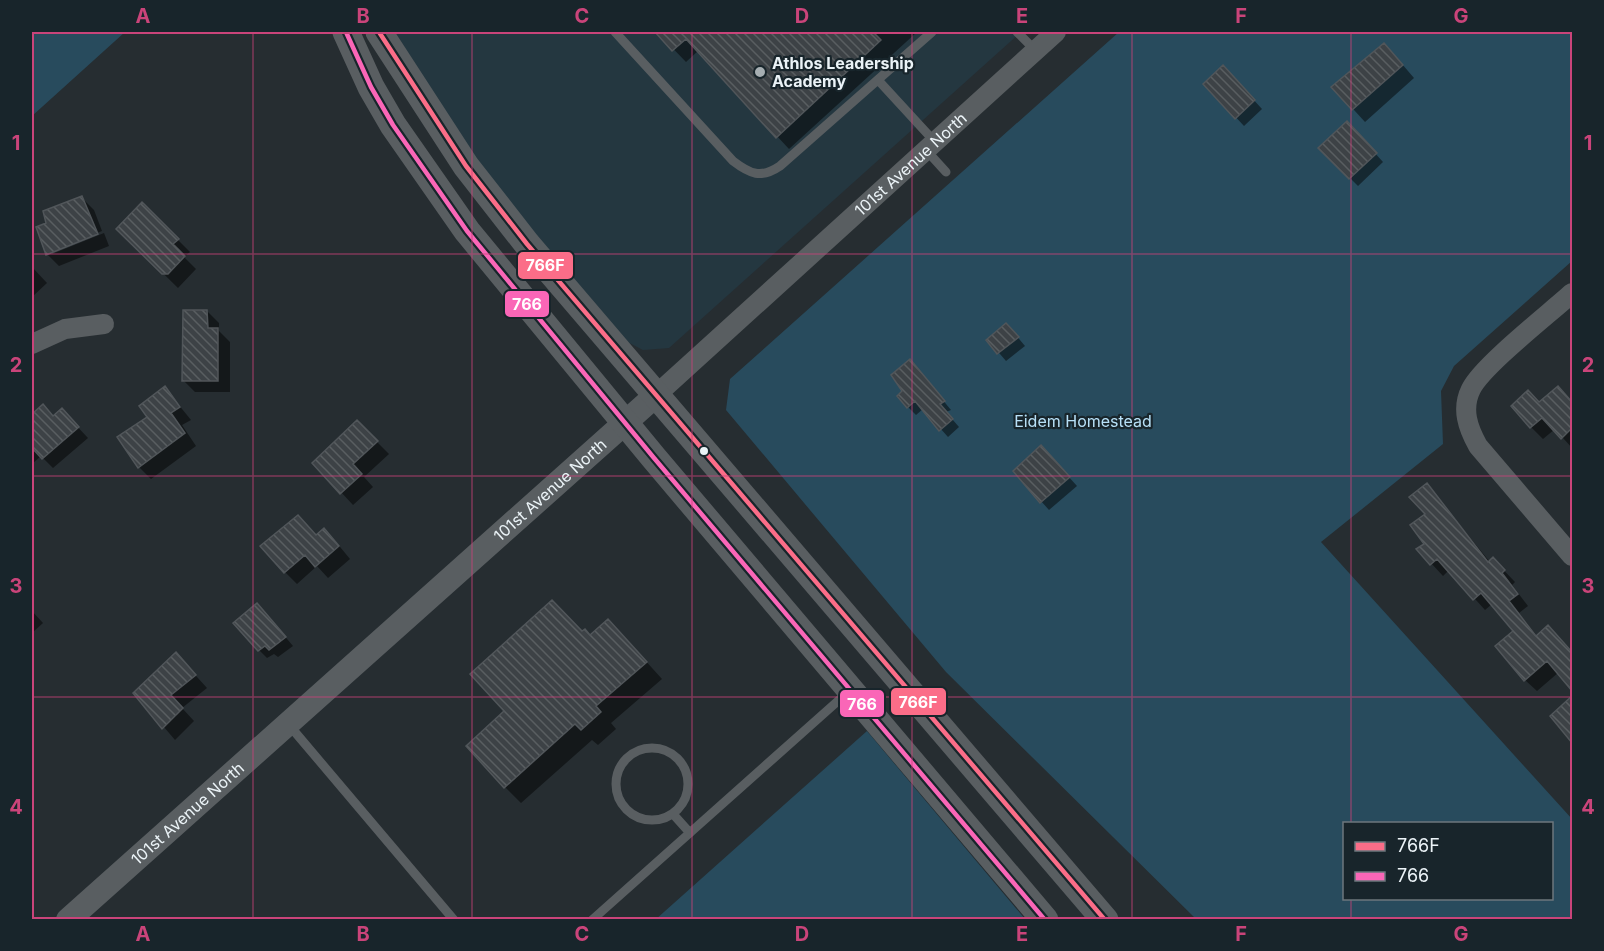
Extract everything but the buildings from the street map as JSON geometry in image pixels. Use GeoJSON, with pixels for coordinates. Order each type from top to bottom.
{"type":"FeatureCollection","features":[{"type":"Feature","properties":{"kind":"main road"},"geometry":{"type":"LineString","coordinates":[[346,32],[382,106],[447,205],[849,690],[1045,920]]}},
{"type":"Feature","properties":{"kind":"main road"},"geometry":{"type":"LineString","coordinates":[[379,32],[428,111],[490,200],[655,396],[1105,920]]}},
{"type":"Feature","properties":{"kind":"street","name":"101st Avenue North"},"geometry":{"type":"LineString","coordinates":[[68,920],[626,423],[1056,32]]}},
{"type":"Feature","properties":{"kind":"street"},"geometry":{"type":"LineString","coordinates":[[1567,298],[1484,372],[1471,388],[1466,409],[1468,428],[1478,446],[1572,556]]}},
{"type":"Feature","properties":{"kind":"street"},"geometry":{"type":"LineString","coordinates":[[32,344],[65,329],[104,324]]}},
{"type":"Feature","properties":{"kind":"lane"},"geometry":{"type":"LineString","coordinates":[[615,32],[733,162],[748,172],[760,175],[780,166],[932,32]]}},
{"type":"Feature","properties":{"kind":"lane"},"geometry":{"type":"LineString","coordinates":[[1017,32],[1035,50]]}},
{"type":"Feature","properties":{"kind":"lane"},"geometry":{"type":"LineString","coordinates":[[878,80],[930,146],[946,172]]}},
{"type":"Feature","properties":{"kind":"lane"},"geometry":{"type":"LineString","coordinates":[[592,920],[849,690]]}},
{"type":"Feature","properties":{"kind":"lane"},"geometry":{"type":"LineString","coordinates":[[287,723],[454,920]]}},
{"type":"Feature","properties":{"kind":"lane"},"geometry":{"type":"LineString","coordinates":[[648,748],[660,749],[679,761],[688,782],[687,794],[673,814],[654,820],[644,820],[626,809],[616,789],[616,777],[628,757],[648,748]]}},
{"type":"Feature","properties":{"kind":"lane"},"geometry":{"type":"LineString","coordinates":[[673,814],[690,833]]}},
{"type":"Feature","properties":{"kind":"shaded area"},"geometry":{"type":"Polygon","coordinates":[[[395,32],[1021,32],[669,348],[643,350],[614,335],[464,144],[395,32]]]}},
{"type":"Feature","properties":{"kind":"green space"},"geometry":{"type":"Polygon","coordinates":[[[32,32],[125,32],[32,116],[32,32]]]}},
{"type":"Feature","properties":{"kind":"green space","name":"Eidem Homestead"},"geometry":{"type":"Polygon","coordinates":[[[1119,32],[1572,32],[1572,261],[1454,366],[1441,391],[1443,444],[1321,542],[1572,819],[1572,919],[1196,919],[946,672],[726,410],[730,379],[1119,32]]]}},
{"type":"Feature","properties":{"kind":"green space"},"geometry":{"type":"Polygon","coordinates":[[[867,731],[1025,919],[655,920],[867,731]]]}},
{"type":"Feature","properties":{"kind":"transit line","name":"766"},"geometry":{"type":"LineString","coordinates":[[346,32],[371,87],[393,125],[467,231],[654,458],[1045,920]]}},
{"type":"Feature","properties":{"kind":"transit line","name":"766F"},"geometry":{"type":"LineString","coordinates":[[379,32],[466,166],[527,244],[1105,920]]}},
{"type":"Feature","properties":{"kind":"place","name":"Athlos Leadership Academy"},"geometry":{"type":"Point","coordinates":[760,72]}}]}
